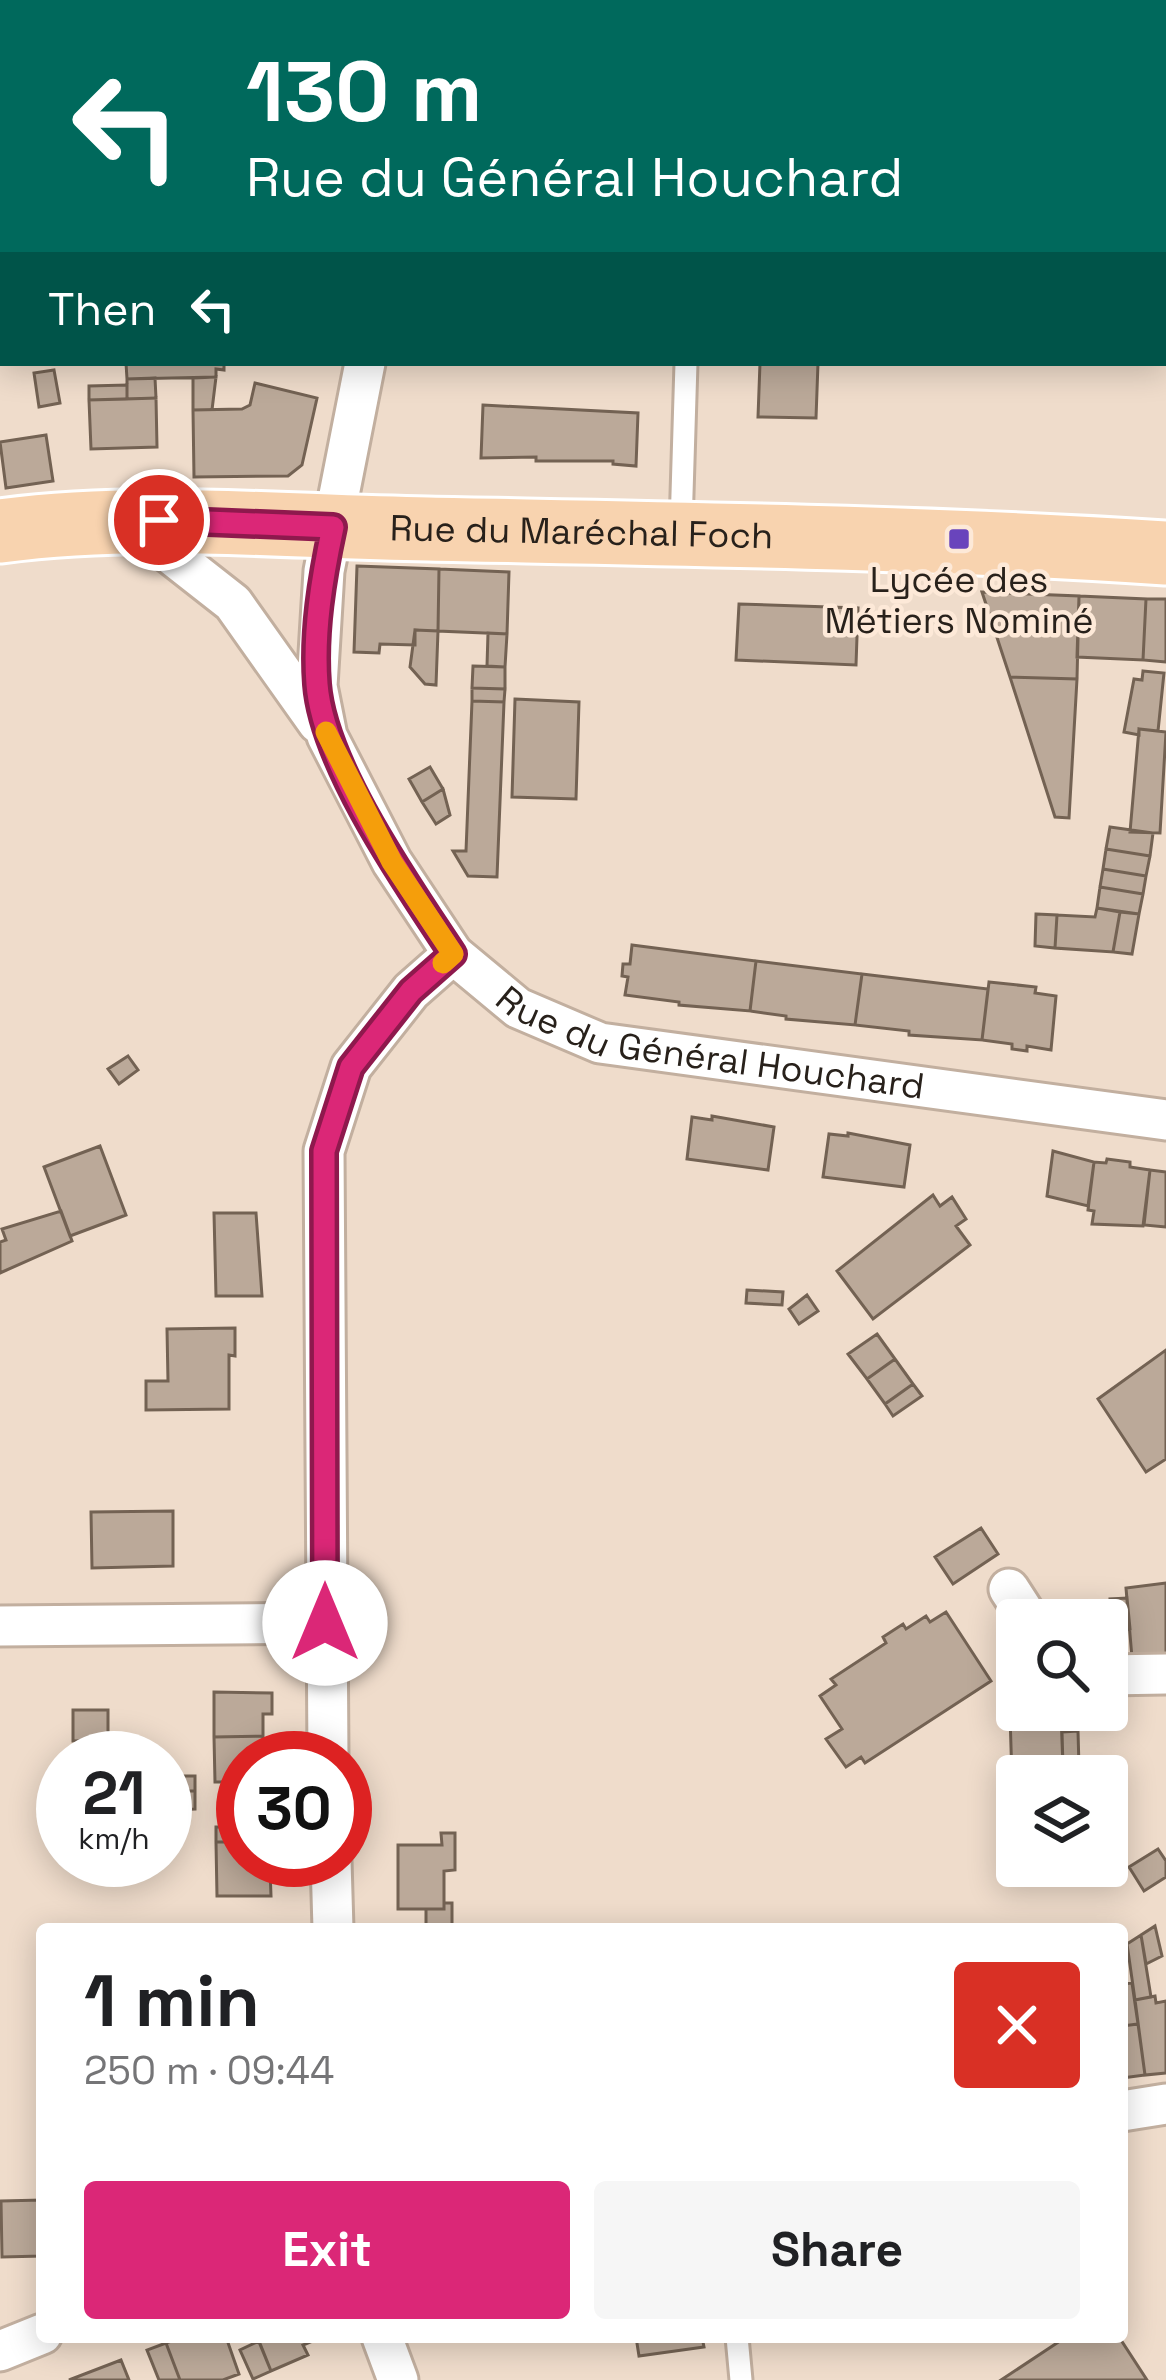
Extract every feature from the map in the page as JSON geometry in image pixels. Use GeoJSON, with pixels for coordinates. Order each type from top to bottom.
{"type":"FeatureCollection","features":[{"type":"Feature","properties":{"kind":"main road","name":"Rue du Maréchal Foch"},"geometry":{"type":"LineString","coordinates":[[0,531],[127,519],[959,539],[1166,553]]}},
{"type":"Feature","properties":{"kind":"street","name":"Rue du Général Houchard"},"geometry":{"type":"LineString","coordinates":[[327,736],[317,686],[323,571],[364,366]]}},
{"type":"Feature","properties":{"kind":"street","name":"Rue du Général Houchard"},"geometry":{"type":"LineString","coordinates":[[127,519],[233,603],[327,736],[392,862],[453,954],[518,1008],[600,1043],[1166,1120]]}},
{"type":"Feature","properties":{"kind":"street"},"geometry":{"type":"LineString","coordinates":[[327,1731],[324,1151],[351,1067],[411,991],[453,954]]}},
{"type":"Feature","properties":{"kind":"street"},"geometry":{"type":"LineString","coordinates":[[0,1626],[325,1623]]}},
{"type":"Feature","properties":{"kind":"street"},"geometry":{"type":"LineString","coordinates":[[1128,1675],[1166,1674]]}},
{"type":"Feature","properties":{"kind":"street"},"geometry":{"type":"LineString","coordinates":[[332,1887],[333,1923]]}},
{"type":"Feature","properties":{"kind":"street"},"geometry":{"type":"LineString","coordinates":[[1128,2110],[1166,2104]]}},
{"type":"Feature","properties":{"kind":"street"},"geometry":{"type":"LineString","coordinates":[[0,2350],[36,2336]]}},
{"type":"Feature","properties":{"kind":"street"},"geometry":{"type":"LineString","coordinates":[[384,2343],[398,2380]]}},
{"type":"Feature","properties":{"kind":"lane"},"geometry":{"type":"LineString","coordinates":[[681,534],[686,366]]}},
{"type":"Feature","properties":{"kind":"lane"},"geometry":{"type":"LineString","coordinates":[[738,2343],[741,2380]]}},
{"type":"Feature","properties":{"kind":"building"},"geometry":{"type":"Polygon","coordinates":[[[126,366],[224,366],[224,370],[216,369],[216,377],[127,379],[126,366]]]}},
{"type":"Feature","properties":{"kind":"building"},"geometry":{"type":"Polygon","coordinates":[[[760,366],[818,366],[816,418],[758,417],[760,366]]]}},
{"type":"Feature","properties":{"kind":"building"},"geometry":{"type":"Polygon","coordinates":[[[54,370],[60,403],[39,407],[34,373],[54,370]]]}},
{"type":"Feature","properties":{"kind":"building"},"geometry":{"type":"Polygon","coordinates":[[[216,377],[212,410],[193,410],[193,378],[216,377]]]}},
{"type":"Feature","properties":{"kind":"building"},"geometry":{"type":"Polygon","coordinates":[[[155,378],[156,398],[127,399],[127,379],[155,378]]]}},
{"type":"Feature","properties":{"kind":"building"},"geometry":{"type":"Polygon","coordinates":[[[255,383],[317,398],[302,465],[288,476],[194,477],[193,410],[242,409],[250,405],[255,383]]]}},
{"type":"Feature","properties":{"kind":"building"},"geometry":{"type":"Polygon","coordinates":[[[127,385],[127,399],[89,400],[89,386],[127,385]]]}},
{"type":"Feature","properties":{"kind":"building"},"geometry":{"type":"Polygon","coordinates":[[[156,398],[157,447],[91,449],[89,400],[156,398]]]}},
{"type":"Feature","properties":{"kind":"building"},"geometry":{"type":"Polygon","coordinates":[[[483,405],[638,413],[636,466],[613,461],[536,461],[536,457],[481,458],[483,405]]]}},
{"type":"Feature","properties":{"kind":"building"},"geometry":{"type":"Polygon","coordinates":[[[46,435],[53,481],[6,488],[0,442],[46,435]]]}},
{"type":"Feature","properties":{"kind":"building"},"geometry":{"type":"Polygon","coordinates":[[[357,566],[439,569],[438,631],[415,630],[415,645],[380,644],[379,653],[354,652],[357,566]]]}},
{"type":"Feature","properties":{"kind":"building"},"geometry":{"type":"Polygon","coordinates":[[[439,569],[509,572],[507,634],[438,631],[439,569]]]}},
{"type":"Feature","properties":{"kind":"building"},"geometry":{"type":"Polygon","coordinates":[[[982,592],[1079,596],[1077,679],[1010,677],[982,592]]]}},
{"type":"Feature","properties":{"kind":"building"},"geometry":{"type":"Polygon","coordinates":[[[1079,596],[1146,599],[1143,660],[1077,657],[1079,596]]]}},
{"type":"Feature","properties":{"kind":"building"},"geometry":{"type":"Polygon","coordinates":[[[1146,599],[1166,599],[1166,662],[1143,660],[1146,599]]]}},
{"type":"Feature","properties":{"kind":"building"},"geometry":{"type":"Polygon","coordinates":[[[739,604],[858,608],[856,665],[736,660],[739,604]]]}},
{"type":"Feature","properties":{"kind":"building"},"geometry":{"type":"Polygon","coordinates":[[[415,630],[438,631],[436,685],[425,684],[410,667],[415,630]]]}},
{"type":"Feature","properties":{"kind":"building"},"geometry":{"type":"Polygon","coordinates":[[[488,633],[507,634],[505,667],[487,666],[488,633]]]}},
{"type":"Feature","properties":{"kind":"building"},"geometry":{"type":"Polygon","coordinates":[[[473,666],[505,667],[505,689],[472,688],[473,666]]]}},
{"type":"Feature","properties":{"kind":"building"},"geometry":{"type":"Polygon","coordinates":[[[1143,671],[1164,673],[1158,731],[1139,729],[1139,735],[1124,732],[1134,679],[1142,680],[1143,671]]]}},
{"type":"Feature","properties":{"kind":"building"},"geometry":{"type":"Polygon","coordinates":[[[1010,677],[1077,679],[1069,818],[1055,817],[1010,677]]]}},
{"type":"Feature","properties":{"kind":"building"},"geometry":{"type":"Polygon","coordinates":[[[472,688],[505,689],[504,702],[472,701],[472,688]]]}},
{"type":"Feature","properties":{"kind":"building"},"geometry":{"type":"Polygon","coordinates":[[[515,699],[579,702],[576,799],[512,797],[515,699]]]}},
{"type":"Feature","properties":{"kind":"building"},"geometry":{"type":"Polygon","coordinates":[[[472,701],[504,702],[497,877],[468,876],[453,851],[466,851],[472,701]]]}},
{"type":"Feature","properties":{"kind":"building"},"geometry":{"type":"Polygon","coordinates":[[[1139,729],[1166,732],[1160,833],[1130,832],[1139,729]]]}},
{"type":"Feature","properties":{"kind":"building"},"geometry":{"type":"Polygon","coordinates":[[[430,767],[443,789],[422,802],[409,779],[430,767]]]}},
{"type":"Feature","properties":{"kind":"building"},"geometry":{"type":"Polygon","coordinates":[[[443,789],[450,815],[436,824],[422,802],[443,789]]]}},
{"type":"Feature","properties":{"kind":"building"},"geometry":{"type":"Polygon","coordinates":[[[1110,827],[1153,833],[1150,856],[1106,849],[1110,827]]]}},
{"type":"Feature","properties":{"kind":"building"},"geometry":{"type":"Polygon","coordinates":[[[1106,849],[1150,856],[1146,876],[1103,869],[1106,849]]]}},
{"type":"Feature","properties":{"kind":"building"},"geometry":{"type":"Polygon","coordinates":[[[1103,869],[1146,876],[1143,894],[1100,887],[1103,869]]]}},
{"type":"Feature","properties":{"kind":"building"},"geometry":{"type":"Polygon","coordinates":[[[1100,887],[1143,894],[1139,914],[1097,908],[1100,887]]]}},
{"type":"Feature","properties":{"kind":"building"},"geometry":{"type":"Polygon","coordinates":[[[1097,908],[1120,912],[1113,952],[1055,948],[1057,915],[1095,917],[1097,908]]]}},
{"type":"Feature","properties":{"kind":"building"},"geometry":{"type":"Polygon","coordinates":[[[1120,912],[1139,914],[1132,954],[1113,952],[1120,912]]]}},
{"type":"Feature","properties":{"kind":"building"},"geometry":{"type":"Polygon","coordinates":[[[1036,914],[1057,915],[1055,948],[1035,946],[1036,914]]]}},
{"type":"Feature","properties":{"kind":"building"},"geometry":{"type":"Polygon","coordinates":[[[632,945],[756,961],[750,1011],[625,995],[628,977],[622,976],[623,964],[630,964],[632,945]]]}},
{"type":"Feature","properties":{"kind":"building"},"geometry":{"type":"Polygon","coordinates":[[[756,961],[862,974],[855,1025],[750,1011],[756,961]]]}},
{"type":"Feature","properties":{"kind":"building"},"geometry":{"type":"Polygon","coordinates":[[[862,974],[988,989],[982,1040],[855,1025],[862,974]]]}},
{"type":"Feature","properties":{"kind":"building"},"geometry":{"type":"Polygon","coordinates":[[[989,982],[1036,987],[1035,993],[1056,996],[1051,1050],[1012,1049],[1012,1044],[982,1040],[989,982]]]}},
{"type":"Feature","properties":{"kind":"building"},"geometry":{"type":"Polygon","coordinates":[[[128,1056],[138,1070],[119,1084],[108,1069],[128,1056]]]}},
{"type":"Feature","properties":{"kind":"building"},"geometry":{"type":"Polygon","coordinates":[[[712,1116],[774,1127],[768,1170],[687,1159],[692,1117],[712,1120],[712,1116]]]}},
{"type":"Feature","properties":{"kind":"building"},"geometry":{"type":"Polygon","coordinates":[[[829,1134],[910,1145],[904,1187],[823,1177],[829,1134]]]}},
{"type":"Feature","properties":{"kind":"building"},"geometry":{"type":"Polygon","coordinates":[[[100,1146],[126,1215],[70,1236],[44,1167],[100,1146]]]}},
{"type":"Feature","properties":{"kind":"building"},"geometry":{"type":"Polygon","coordinates":[[[1053,1151],[1094,1162],[1088,1206],[1047,1196],[1053,1151]]]}},
{"type":"Feature","properties":{"kind":"building"},"geometry":{"type":"Polygon","coordinates":[[[1107,1159],[1150,1170],[1143,1226],[1092,1224],[1094,1211],[1088,1210],[1094,1162],[1106,1163],[1107,1159]]]}},
{"type":"Feature","properties":{"kind":"building"},"geometry":{"type":"Polygon","coordinates":[[[1150,1170],[1166,1172],[1166,1227],[1144,1225],[1150,1170]]]}},
{"type":"Feature","properties":{"kind":"building"},"geometry":{"type":"Polygon","coordinates":[[[933,1195],[940,1206],[952,1197],[966,1219],[956,1226],[970,1245],[873,1319],[837,1271],[933,1195]]]}},
{"type":"Feature","properties":{"kind":"building"},"geometry":{"type":"Polygon","coordinates":[[[61,1211],[72,1241],[0,1273],[0,1242],[6,1240],[2,1229],[61,1211]]]}},
{"type":"Feature","properties":{"kind":"building"},"geometry":{"type":"Polygon","coordinates":[[[214,1213],[256,1213],[262,1296],[216,1296],[214,1213]]]}},
{"type":"Feature","properties":{"kind":"building"},"geometry":{"type":"Polygon","coordinates":[[[747,1290],[783,1292],[782,1305],[746,1303],[747,1290]]]}},
{"type":"Feature","properties":{"kind":"building"},"geometry":{"type":"Polygon","coordinates":[[[807,1295],[818,1311],[799,1324],[789,1309],[807,1295]]]}},
{"type":"Feature","properties":{"kind":"building"},"geometry":{"type":"Polygon","coordinates":[[[235,1328],[235,1356],[229,1355],[229,1409],[146,1410],[146,1381],[168,1381],[167,1329],[235,1328]]]}},
{"type":"Feature","properties":{"kind":"building"},"geometry":{"type":"Polygon","coordinates":[[[877,1334],[895,1359],[867,1379],[848,1354],[877,1334]]]}},
{"type":"Feature","properties":{"kind":"building"},"geometry":{"type":"Polygon","coordinates":[[[1166,1350],[1166,1459],[1146,1472],[1098,1399],[1166,1350]]]}},
{"type":"Feature","properties":{"kind":"building"},"geometry":{"type":"Polygon","coordinates":[[[895,1359],[913,1384],[885,1404],[867,1379],[895,1359]]]}},
{"type":"Feature","properties":{"kind":"building"},"geometry":{"type":"Polygon","coordinates":[[[913,1384],[922,1396],[893,1416],[885,1404],[913,1384]]]}},
{"type":"Feature","properties":{"kind":"building"},"geometry":{"type":"Polygon","coordinates":[[[173,1511],[173,1566],[92,1568],[91,1512],[173,1511]]]}},
{"type":"Feature","properties":{"kind":"building"},"geometry":{"type":"Polygon","coordinates":[[[981,1528],[998,1554],[953,1584],[935,1557],[981,1528]]]}},
{"type":"Feature","properties":{"kind":"building"},"geometry":{"type":"Polygon","coordinates":[[[1166,1583],[1166,1655],[1132,1658],[1126,1588],[1166,1583]]]}},
{"type":"Feature","properties":{"kind":"building"},"geometry":{"type":"Polygon","coordinates":[[[946,1612],[991,1681],[865,1763],[861,1757],[846,1767],[826,1739],[842,1729],[820,1696],[836,1685],[831,1679],[886,1643],[883,1637],[903,1624],[906,1629],[926,1616],[930,1622],[946,1612]]]}},
{"type":"Feature","properties":{"kind":"building"},"geometry":{"type":"Polygon","coordinates":[[[214,1692],[272,1693],[272,1714],[263,1714],[263,1731],[216,1731],[214,1737],[214,1692]]]}},
{"type":"Feature","properties":{"kind":"building"},"geometry":{"type":"Polygon","coordinates":[[[73,1710],[108,1710],[108,1731],[73,1731],[73,1710]]]}},
{"type":"Feature","properties":{"kind":"building"},"geometry":{"type":"Polygon","coordinates":[[[1010,1731],[1062,1731],[1063,1755],[1011,1755],[1010,1731]]]}},
{"type":"Feature","properties":{"kind":"building"},"geometry":{"type":"Polygon","coordinates":[[[1078,1731],[1079,1755],[1063,1755],[1062,1732],[1078,1731]]]}},
{"type":"Feature","properties":{"kind":"building"},"geometry":{"type":"Polygon","coordinates":[[[441,1833],[455,1833],[455,1870],[444,1871],[444,1909],[398,1909],[398,1845],[442,1845],[441,1833]]]}},
{"type":"Feature","properties":{"kind":"building"},"geometry":{"type":"Polygon","coordinates":[[[1158,1849],[1166,1861],[1166,1877],[1144,1891],[1129,1867],[1158,1849]]]}},
{"type":"Feature","properties":{"kind":"building"},"geometry":{"type":"Polygon","coordinates":[[[217,1887],[271,1887],[271,1896],[217,1896],[217,1887]]]}},
{"type":"Feature","properties":{"kind":"building"},"geometry":{"type":"Polygon","coordinates":[[[444,1903],[452,1903],[452,1923],[426,1923],[426,1909],[444,1909],[444,1903]]]}},
{"type":"Feature","properties":{"kind":"building"},"geometry":{"type":"Polygon","coordinates":[[[1155,1926],[1162,1956],[1146,1964],[1141,1935],[1155,1926]]]}},
{"type":"Feature","properties":{"kind":"building"},"geometry":{"type":"Polygon","coordinates":[[[1141,1935],[1151,1997],[1135,2000],[1128,1943],[1141,1935]]]}},
{"type":"Feature","properties":{"kind":"building"},"geometry":{"type":"Polygon","coordinates":[[[1128,1983],[1132,1983],[1138,2024],[1128,2025],[1128,1983]]]}},
{"type":"Feature","properties":{"kind":"building"},"geometry":{"type":"Polygon","coordinates":[[[1155,1996],[1156,2003],[1166,2001],[1166,2073],[1145,2075],[1135,2000],[1155,1996]]]}},
{"type":"Feature","properties":{"kind":"building"},"geometry":{"type":"Polygon","coordinates":[[[1138,2024],[1145,2075],[1128,2077],[1128,2025],[1138,2024]]]}},
{"type":"Feature","properties":{"kind":"building"},"geometry":{"type":"Polygon","coordinates":[[[36,2200],[36,2256],[2,2257],[1,2201],[36,2200]]]}},
{"type":"Feature","properties":{"kind":"building"},"geometry":{"type":"Polygon","coordinates":[[[166,2343],[228,2343],[239,2374],[223,2380],[180,2380],[166,2343]]]}},
{"type":"Feature","properties":{"kind":"building"},"geometry":{"type":"Polygon","coordinates":[[[166,2343],[180,2380],[159,2380],[147,2350],[166,2343]]]}},
{"type":"Feature","properties":{"kind":"building"},"geometry":{"type":"Polygon","coordinates":[[[259,2343],[308,2343],[303,2345],[308,2355],[271,2371],[259,2343]]]}},
{"type":"Feature","properties":{"kind":"building"},"geometry":{"type":"Polygon","coordinates":[[[260,2343],[271,2371],[253,2379],[240,2350],[260,2343]]]}},
{"type":"Feature","properties":{"kind":"building"},"geometry":{"type":"Polygon","coordinates":[[[637,2343],[703,2343],[704,2347],[639,2356],[637,2343]]]}},
{"type":"Feature","properties":{"kind":"building"},"geometry":{"type":"Polygon","coordinates":[[[1057,2343],[1123,2343],[1147,2380],[1001,2380],[1057,2343]]]}},
{"type":"Feature","properties":{"kind":"building"},"geometry":{"type":"Polygon","coordinates":[[[121,2360],[129,2380],[69,2380],[121,2360]]]}},
{"type":"Feature","properties":{"kind":"slow traffic"},"geometry":{"type":"LineString","coordinates":[[326,732],[392,862],[453,954],[443,963]]}},
{"type":"Feature","properties":{"kind":"place","name":"Lycée des Métiers Nominé"},"geometry":{"type":"Point","coordinates":[959,539]}},
{"type":"Feature","properties":{"kind":"route"},"geometry":{"type":"LineString","coordinates":[[159,520],[333,527],[323,571],[317,644],[317,686],[327,736],[392,862],[453,954],[411,991],[351,1067],[324,1151],[325,1623]]}}]}
